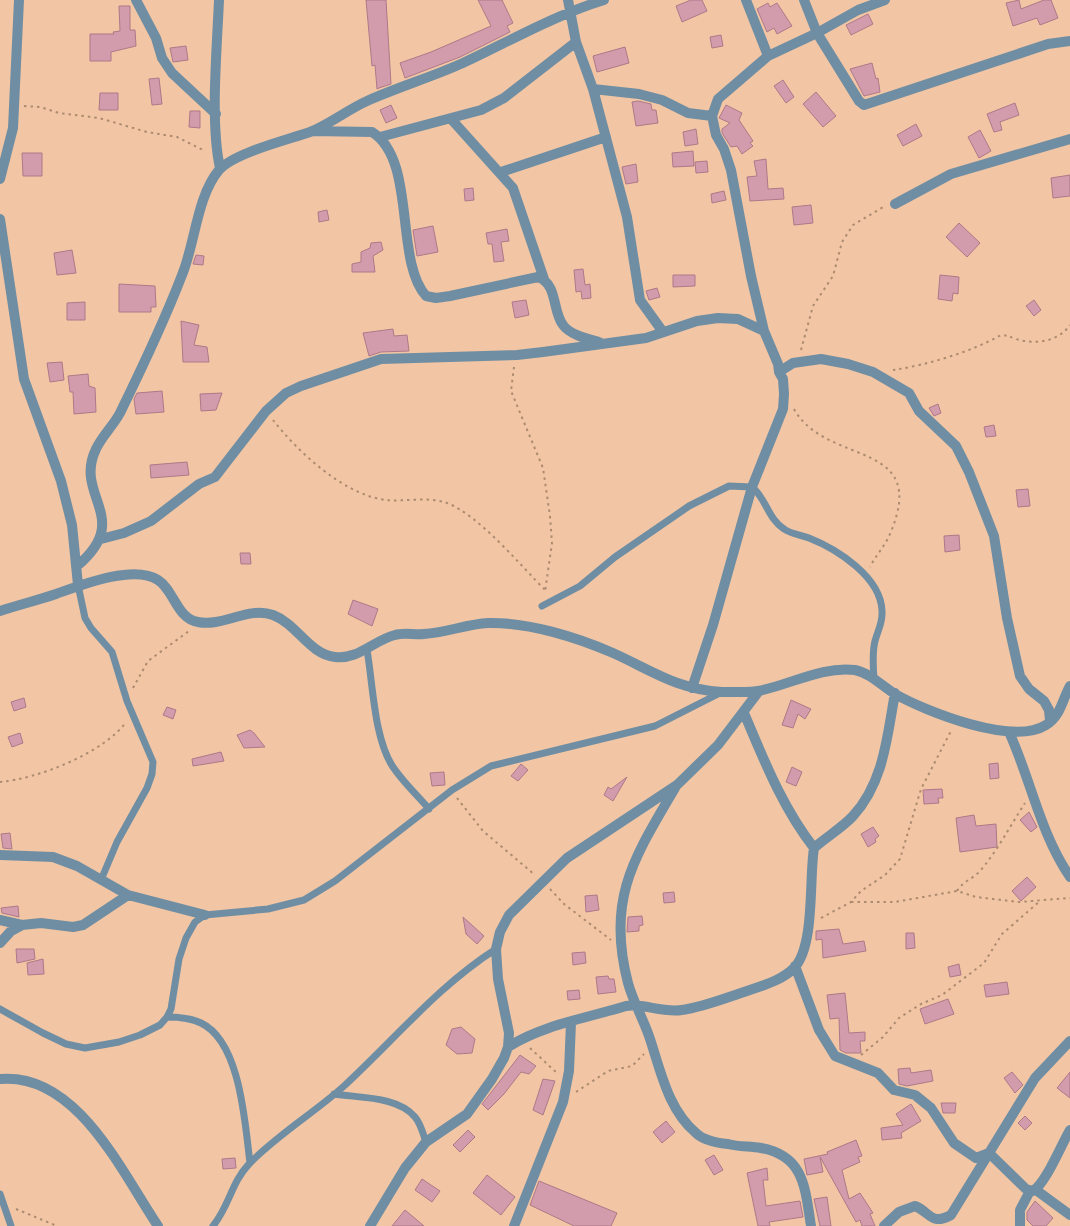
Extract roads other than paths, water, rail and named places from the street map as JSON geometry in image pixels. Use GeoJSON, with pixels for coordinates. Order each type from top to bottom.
{"type":"FeatureCollection","features":[{"type":"Feature","properties":{"kind":"street"},"geometry":{"type":"LineString","coordinates":[[0,179],[13,128],[17,8],[19,0]]}},
{"type":"Feature","properties":{"kind":"street"},"geometry":{"type":"LineString","coordinates":[[136,0],[156,38],[162,58],[172,73],[216,114]]}},
{"type":"Feature","properties":{"kind":"street"},"geometry":{"type":"LineString","coordinates":[[219,0],[216,114],[220,168]]}},
{"type":"Feature","properties":{"kind":"street"},"geometry":{"type":"LineString","coordinates":[[77,566],[88,557],[101,539],[104,526],[90,474],[96,449],[119,416],[164,318],[184,272],[210,183],[220,168],[238,158],[311,131],[366,102],[462,64],[569,5],[604,0]]}},
{"type":"Feature","properties":{"kind":"street"},"geometry":{"type":"LineString","coordinates":[[746,0],[768,56]]}},
{"type":"Feature","properties":{"kind":"street"},"geometry":{"type":"LineString","coordinates":[[804,0],[817,33],[859,101],[864,105],[1048,44],[1070,41]]}},
{"type":"Feature","properties":{"kind":"street"},"geometry":{"type":"LineString","coordinates":[[692,688],[713,625],[752,487],[783,409],[784,394],[783,379],[764,331],[751,276],[731,170],[724,149],[716,135],[712,116],[718,99],[768,56],[817,33],[858,10],[885,0]]}},
{"type":"Feature","properties":{"kind":"street"},"geometry":{"type":"LineString","coordinates":[[569,5],[576,42],[593,89],[628,217],[640,300],[664,332]]}},
{"type":"Feature","properties":{"kind":"street"},"geometry":{"type":"LineString","coordinates":[[380,137],[452,120],[481,110],[504,98],[576,42]]}},
{"type":"Feature","properties":{"kind":"street"},"geometry":{"type":"LineString","coordinates":[[593,89],[639,94],[662,100],[688,113],[712,116]]}},
{"type":"Feature","properties":{"kind":"street"},"geometry":{"type":"LineString","coordinates":[[452,120],[481,153],[501,172],[513,188],[544,279],[553,295],[563,326],[580,336],[602,344]]}},
{"type":"Feature","properties":{"kind":"street"},"geometry":{"type":"LineString","coordinates":[[311,131],[372,132],[380,137],[395,167],[405,208],[409,250],[416,282],[426,296],[436,298],[450,296],[526,278],[538,277],[544,279]]}},
{"type":"Feature","properties":{"kind":"street"},"geometry":{"type":"LineString","coordinates":[[501,172],[606,137]]}},
{"type":"Feature","properties":{"kind":"street"},"geometry":{"type":"LineString","coordinates":[[895,204],[951,174],[1070,139]]}},
{"type":"Feature","properties":{"kind":"street"},"geometry":{"type":"LineString","coordinates":[[0,218],[24,379],[61,481],[72,525],[78,585]]}},
{"type":"Feature","properties":{"kind":"street"},"geometry":{"type":"LineString","coordinates":[[101,539],[124,533],[151,521],[200,484],[215,477],[266,411],[286,393],[301,386],[381,359],[517,355],[646,338],[697,321],[729,318],[741,320],[764,331]]}},
{"type":"Feature","properties":{"kind":"street"},"geometry":{"type":"LineString","coordinates":[[779,372],[793,363],[821,359],[848,364],[873,372],[909,394],[919,412],[945,435],[961,455],[994,536],[1006,618],[1020,676],[1029,689],[1044,701],[1049,710],[1050,721]]}},
{"type":"Feature","properties":{"kind":"street"},"geometry":{"type":"LineString","coordinates":[[0,611],[78,585],[120,575],[148,576],[158,580],[183,613],[198,622],[257,613],[271,614],[280,618],[326,656],[339,658],[367,650],[386,638],[398,634],[423,634],[485,623],[522,624],[548,630],[610,651],[673,683],[692,688],[722,692],[759,691],[840,669],[859,671],[895,693],[957,721],[1009,732],[1030,731],[1045,726],[1059,714],[1070,686]]}},
{"type":"Feature","properties":{"kind":"street"},"geometry":{"type":"LineString","coordinates":[[370,1226],[406,1168],[426,1142],[468,1114],[492,1079],[508,1047],[509,1033],[498,979],[496,948],[500,932],[509,915],[542,881],[568,858],[677,785],[718,745],[759,691]]}},
{"type":"Feature","properties":{"kind":"street"},"geometry":{"type":"LineString","coordinates":[[508,1047],[520,1039],[636,1004],[665,1012],[700,1007],[781,978],[795,966],[808,927],[812,902],[811,863],[814,848],[852,816],[872,789],[882,765],[895,693]]}},
{"type":"Feature","properties":{"kind":"street"},"geometry":{"type":"LineString","coordinates":[[744,713],[777,792],[795,823],[814,848]]}},
{"type":"Feature","properties":{"kind":"street"},"geometry":{"type":"LineString","coordinates":[[1009,732],[1020,756],[1044,830],[1070,877]]}},
{"type":"Feature","properties":{"kind":"street"},"geometry":{"type":"LineString","coordinates":[[677,785],[642,843],[622,899],[619,924],[621,948],[628,985],[651,1044],[665,1088],[675,1108],[697,1135],[718,1143],[779,1152],[794,1163],[803,1179],[811,1226]]}},
{"type":"Feature","properties":{"kind":"street"},"geometry":{"type":"LineString","coordinates":[[0,855],[53,857],[77,866],[128,894],[205,915]]}},
{"type":"Feature","properties":{"kind":"street"},"geometry":{"type":"LineString","coordinates":[[0,920],[22,925],[41,923],[73,927],[83,925],[128,894]]}},
{"type":"Feature","properties":{"kind":"street"},"geometry":{"type":"LineString","coordinates":[[0,943],[11,931],[22,925]]}},
{"type":"Feature","properties":{"kind":"street"},"geometry":{"type":"LineString","coordinates":[[795,966],[805,996],[829,1048],[843,1060],[853,1062],[878,1073],[894,1090],[915,1095],[938,1117],[954,1143],[964,1152],[976,1158],[989,1153]]}},
{"type":"Feature","properties":{"kind":"street"},"geometry":{"type":"LineString","coordinates":[[514,1226],[566,1089],[569,1072],[571,1023]]}},
{"type":"Feature","properties":{"kind":"street"},"geometry":{"type":"LineString","coordinates":[[884,1226],[899,1212],[915,1206],[931,1219],[944,1220],[951,1215],[1035,1078],[1070,1041]]}},
{"type":"Feature","properties":{"kind":"street"},"geometry":{"type":"LineString","coordinates":[[0,1079],[10,1078],[38,1084],[80,1113],[112,1155],[158,1226]]}},
{"type":"Feature","properties":{"kind":"street"},"geometry":{"type":"LineString","coordinates":[[1020,1226],[1020,1210],[1070,1130]]}},
{"type":"Feature","properties":{"kind":"street"},"geometry":{"type":"LineString","coordinates":[[989,1153],[1026,1189],[1033,1190],[1070,1215]]}},
{"type":"Feature","properties":{"kind":"lane"},"geometry":{"type":"LineString","coordinates":[[542,606],[580,586],[615,557],[689,506],[721,489],[738,485],[752,487],[762,498],[778,524],[786,531],[827,547],[866,575],[875,588],[882,609],[881,623],[873,654],[874,679]]}},
{"type":"Feature","properties":{"kind":"lane"},"geometry":{"type":"LineString","coordinates":[[78,585],[85,618],[91,628],[112,652],[127,701],[153,762],[152,774],[101,880]]}},
{"type":"Feature","properties":{"kind":"lane"},"geometry":{"type":"LineString","coordinates":[[367,650],[385,751],[393,767],[429,809]]}},
{"type":"Feature","properties":{"kind":"lane"},"geometry":{"type":"LineString","coordinates":[[0,1009],[66,1044],[85,1048],[119,1042],[140,1035],[160,1025],[168,1017],[172,1008],[179,959],[186,938],[195,922],[205,915],[268,909],[304,900],[334,881],[452,790],[491,766],[655,726],[722,692]]}},
{"type":"Feature","properties":{"kind":"lane"},"geometry":{"type":"LineString","coordinates":[[213,1226],[224,1212],[233,1187],[250,1163],[334,1094],[467,967],[496,948]]}},
{"type":"Feature","properties":{"kind":"lane"},"geometry":{"type":"LineString","coordinates":[[168,1017],[201,1023],[216,1037],[224,1050],[239,1083],[250,1163]]}},
{"type":"Feature","properties":{"kind":"lane"},"geometry":{"type":"LineString","coordinates":[[334,1094],[396,1103],[402,1106],[417,1119],[426,1142]]}},
{"type":"Feature","properties":{"kind":"lane"},"geometry":{"type":"LineString","coordinates":[[0,1194],[5,1203],[11,1226]]}}]}
